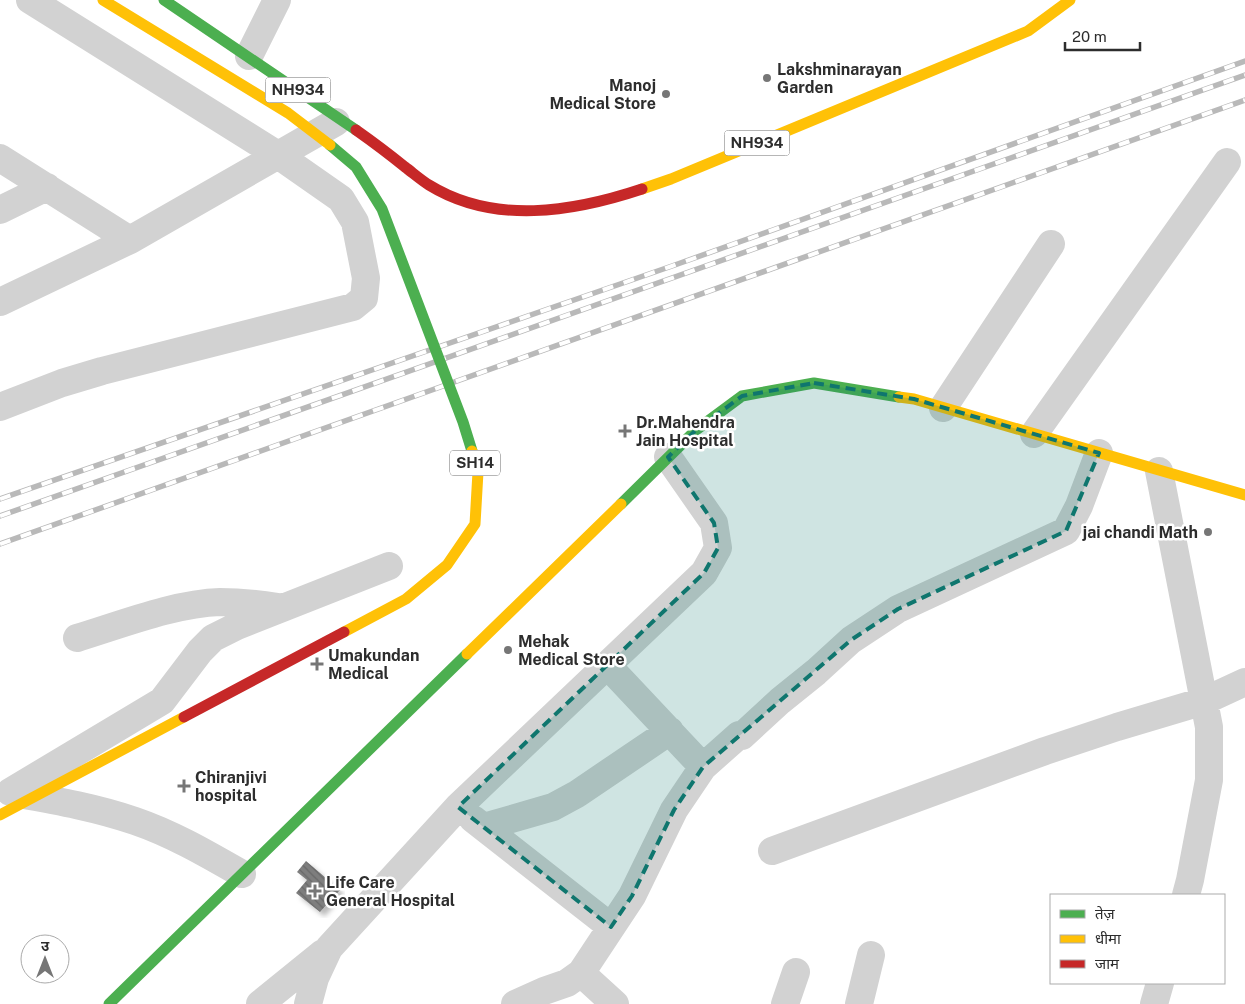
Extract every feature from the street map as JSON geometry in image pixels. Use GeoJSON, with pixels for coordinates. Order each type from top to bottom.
{"type":"FeatureCollection","features":[{"type":"Feature","properties":{"kind":"main road","name":"SH14"},"geometry":{"type":"LineString","coordinates":[[3,800],[406,599],[447,565],[475,524],[478,472],[463,422],[382,210],[356,167],[288,113],[103,0]]}},
{"type":"Feature","properties":{"kind":"main road","name":"NH934"},"geometry":{"type":"LineString","coordinates":[[164,0],[342,119],[429,185],[466,203],[508,211],[556,209],[611,199],[671,178],[1028,31],[1070,0]]}},
{"type":"Feature","properties":{"kind":"main road"},"geometry":{"type":"LineString","coordinates":[[109,1004],[696,430],[742,396],[814,383],[914,399],[1245,496]]}},
{"type":"Feature","properties":{"kind":"street"},"geometry":{"type":"LineString","coordinates":[[0,406],[102,371],[353,307],[364,298],[366,278],[355,222],[341,199],[278,156],[30,0]]}},
{"type":"Feature","properties":{"kind":"street"},"geometry":{"type":"LineString","coordinates":[[249,56],[277,0]]}},
{"type":"Feature","properties":{"kind":"street"},"geometry":{"type":"LineString","coordinates":[[0,302],[130,240],[342,119]]}},
{"type":"Feature","properties":{"kind":"street"},"geometry":{"type":"LineString","coordinates":[[0,158],[130,240]]}},
{"type":"Feature","properties":{"kind":"street"},"geometry":{"type":"LineString","coordinates":[[1034,434],[1227,162]]}},
{"type":"Feature","properties":{"kind":"street"},"geometry":{"type":"LineString","coordinates":[[0,210],[47,187]]}},
{"type":"Feature","properties":{"kind":"street"},"geometry":{"type":"LineString","coordinates":[[943,408],[1051,244]]}},
{"type":"Feature","properties":{"kind":"street"},"geometry":{"type":"LineString","coordinates":[[515,1004],[544,991],[567,984],[581,974],[632,896],[674,810],[703,767],[739,735],[742,736],[851,640],[898,609],[1066,531],[1079,506],[1099,453]]}},
{"type":"Feature","properties":{"kind":"street"},"geometry":{"type":"LineString","coordinates":[[260,1004],[329,948],[458,807],[704,573],[718,548],[714,523],[668,457]]}},
{"type":"Feature","properties":{"kind":"street"},"geometry":{"type":"LineString","coordinates":[[1159,470],[1209,727],[1209,780],[1186,894]]}},
{"type":"Feature","properties":{"kind":"street"},"geometry":{"type":"LineString","coordinates":[[3,800],[162,701],[212,638],[283,607],[389,566]]}},
{"type":"Feature","properties":{"kind":"street"},"geometry":{"type":"LineString","coordinates":[[78,638],[179,607],[219,602],[255,603],[283,607]]}},
{"type":"Feature","properties":{"kind":"street"},"geometry":{"type":"LineString","coordinates":[[607,665],[703,767]]}},
{"type":"Feature","properties":{"kind":"street"},"geometry":{"type":"LineString","coordinates":[[772,851],[1045,751],[1117,727],[1204,702],[1245,682]]}},
{"type":"Feature","properties":{"kind":"street"},"geometry":{"type":"LineString","coordinates":[[484,827],[553,807],[577,794],[670,731]]}},
{"type":"Feature","properties":{"kind":"street"},"geometry":{"type":"LineString","coordinates":[[3,800],[87,807],[136,821],[192,845],[242,874]]}},
{"type":"Feature","properties":{"kind":"street"},"geometry":{"type":"LineString","coordinates":[[458,807],[611,927]]}},
{"type":"Feature","properties":{"kind":"street"},"geometry":{"type":"LineString","coordinates":[[308,1004],[315,978],[329,948]]}},
{"type":"Feature","properties":{"kind":"street"},"geometry":{"type":"LineString","coordinates":[[859,1004],[871,955]]}},
{"type":"Feature","properties":{"kind":"street"},"geometry":{"type":"LineString","coordinates":[[785,1004],[796,972]]}},
{"type":"Feature","properties":{"kind":"street"},"geometry":{"type":"LineString","coordinates":[[581,974],[614,1004]]}},
{"type":"Feature","properties":{"kind":"street"},"geometry":{"type":"LineString","coordinates":[[1154,1004],[1160,984]]}},
{"type":"Feature","properties":{"kind":"highlighted area"},"geometry":{"type":"Polygon","coordinates":[[[814,383],[914,399],[1099,453],[1066,531],[898,609],[851,640],[703,767],[674,810],[632,896],[611,927],[458,807],[704,573],[718,548],[714,523],[668,457],[696,430],[742,396],[814,383]]]}},
{"type":"Feature","properties":{"kind":"building"},"geometry":{"type":"Polygon","coordinates":[[[306,861],[340,890],[320,912],[296,893],[307,880],[297,872],[306,861]]]}},
{"type":"Feature","properties":{"kind":"railway"},"geometry":{"type":"LineString","coordinates":[[0,499],[672,266],[1245,61]]}},
{"type":"Feature","properties":{"kind":"railway"},"geometry":{"type":"LineString","coordinates":[[0,516],[1245,75]]}},
{"type":"Feature","properties":{"kind":"railway"},"geometry":{"type":"LineString","coordinates":[[0,544],[1245,100]]}},
{"type":"Feature","properties":{"kind":"traffic: fast"},"geometry":{"type":"LineString","coordinates":[[164,0],[356,130]]}},
{"type":"Feature","properties":{"kind":"traffic: fast"},"geometry":{"type":"LineString","coordinates":[[330,145],[356,167],[382,209],[463,422],[472,451]]}},
{"type":"Feature","properties":{"kind":"traffic: fast"},"geometry":{"type":"LineString","coordinates":[[621,504],[696,430],[742,396],[814,383],[899,397]]}},
{"type":"Feature","properties":{"kind":"traffic: fast"},"geometry":{"type":"LineString","coordinates":[[109,1004],[467,654]]}},
{"type":"Feature","properties":{"kind":"traffic: slow"},"geometry":{"type":"LineString","coordinates":[[103,0],[288,113],[330,145]]}},
{"type":"Feature","properties":{"kind":"traffic: slow"},"geometry":{"type":"LineString","coordinates":[[642,189],[671,179],[1028,31],[1070,0]]}},
{"type":"Feature","properties":{"kind":"traffic: slow"},"geometry":{"type":"LineString","coordinates":[[899,397],[914,399],[1245,495]]}},
{"type":"Feature","properties":{"kind":"traffic: slow"},"geometry":{"type":"LineString","coordinates":[[344,632],[406,599],[447,565],[475,524],[478,472],[472,451]]}},
{"type":"Feature","properties":{"kind":"traffic: slow"},"geometry":{"type":"LineString","coordinates":[[467,654],[621,504]]}},
{"type":"Feature","properties":{"kind":"traffic: slow"},"geometry":{"type":"LineString","coordinates":[[0,815],[184,717]]}},
{"type":"Feature","properties":{"kind":"traffic: jam"},"geometry":{"type":"LineString","coordinates":[[356,130],[429,185],[454,198],[480,206],[534,211],[589,204],[642,189]]}},
{"type":"Feature","properties":{"kind":"traffic: jam"},"geometry":{"type":"LineString","coordinates":[[184,717],[344,632]]}},
{"type":"Feature","properties":{"kind":"place","name":"Lakshminarayan Garden"},"geometry":{"type":"Point","coordinates":[767,78]}},
{"type":"Feature","properties":{"kind":"place","name":"Manoj Medical Store"},"geometry":{"type":"Point","coordinates":[666,94]}},
{"type":"Feature","properties":{"kind":"place","name":"Dr.Mahendra Jain Hospital"},"geometry":{"type":"Point","coordinates":[625,431]}},
{"type":"Feature","properties":{"kind":"place","name":"jai chandi Math"},"geometry":{"type":"Point","coordinates":[1208,532]}},
{"type":"Feature","properties":{"kind":"place","name":"Mehak Medical Store"},"geometry":{"type":"Point","coordinates":[508,650]}},
{"type":"Feature","properties":{"kind":"place","name":"Umakundan Medical"},"geometry":{"type":"Point","coordinates":[317,664]}},
{"type":"Feature","properties":{"kind":"place","name":"Chiranjivi hospital"},"geometry":{"type":"Point","coordinates":[184,786]}},
{"type":"Feature","properties":{"kind":"place","name":"Life Care General Hospital"},"geometry":{"type":"Point","coordinates":[315,891]}}]}
